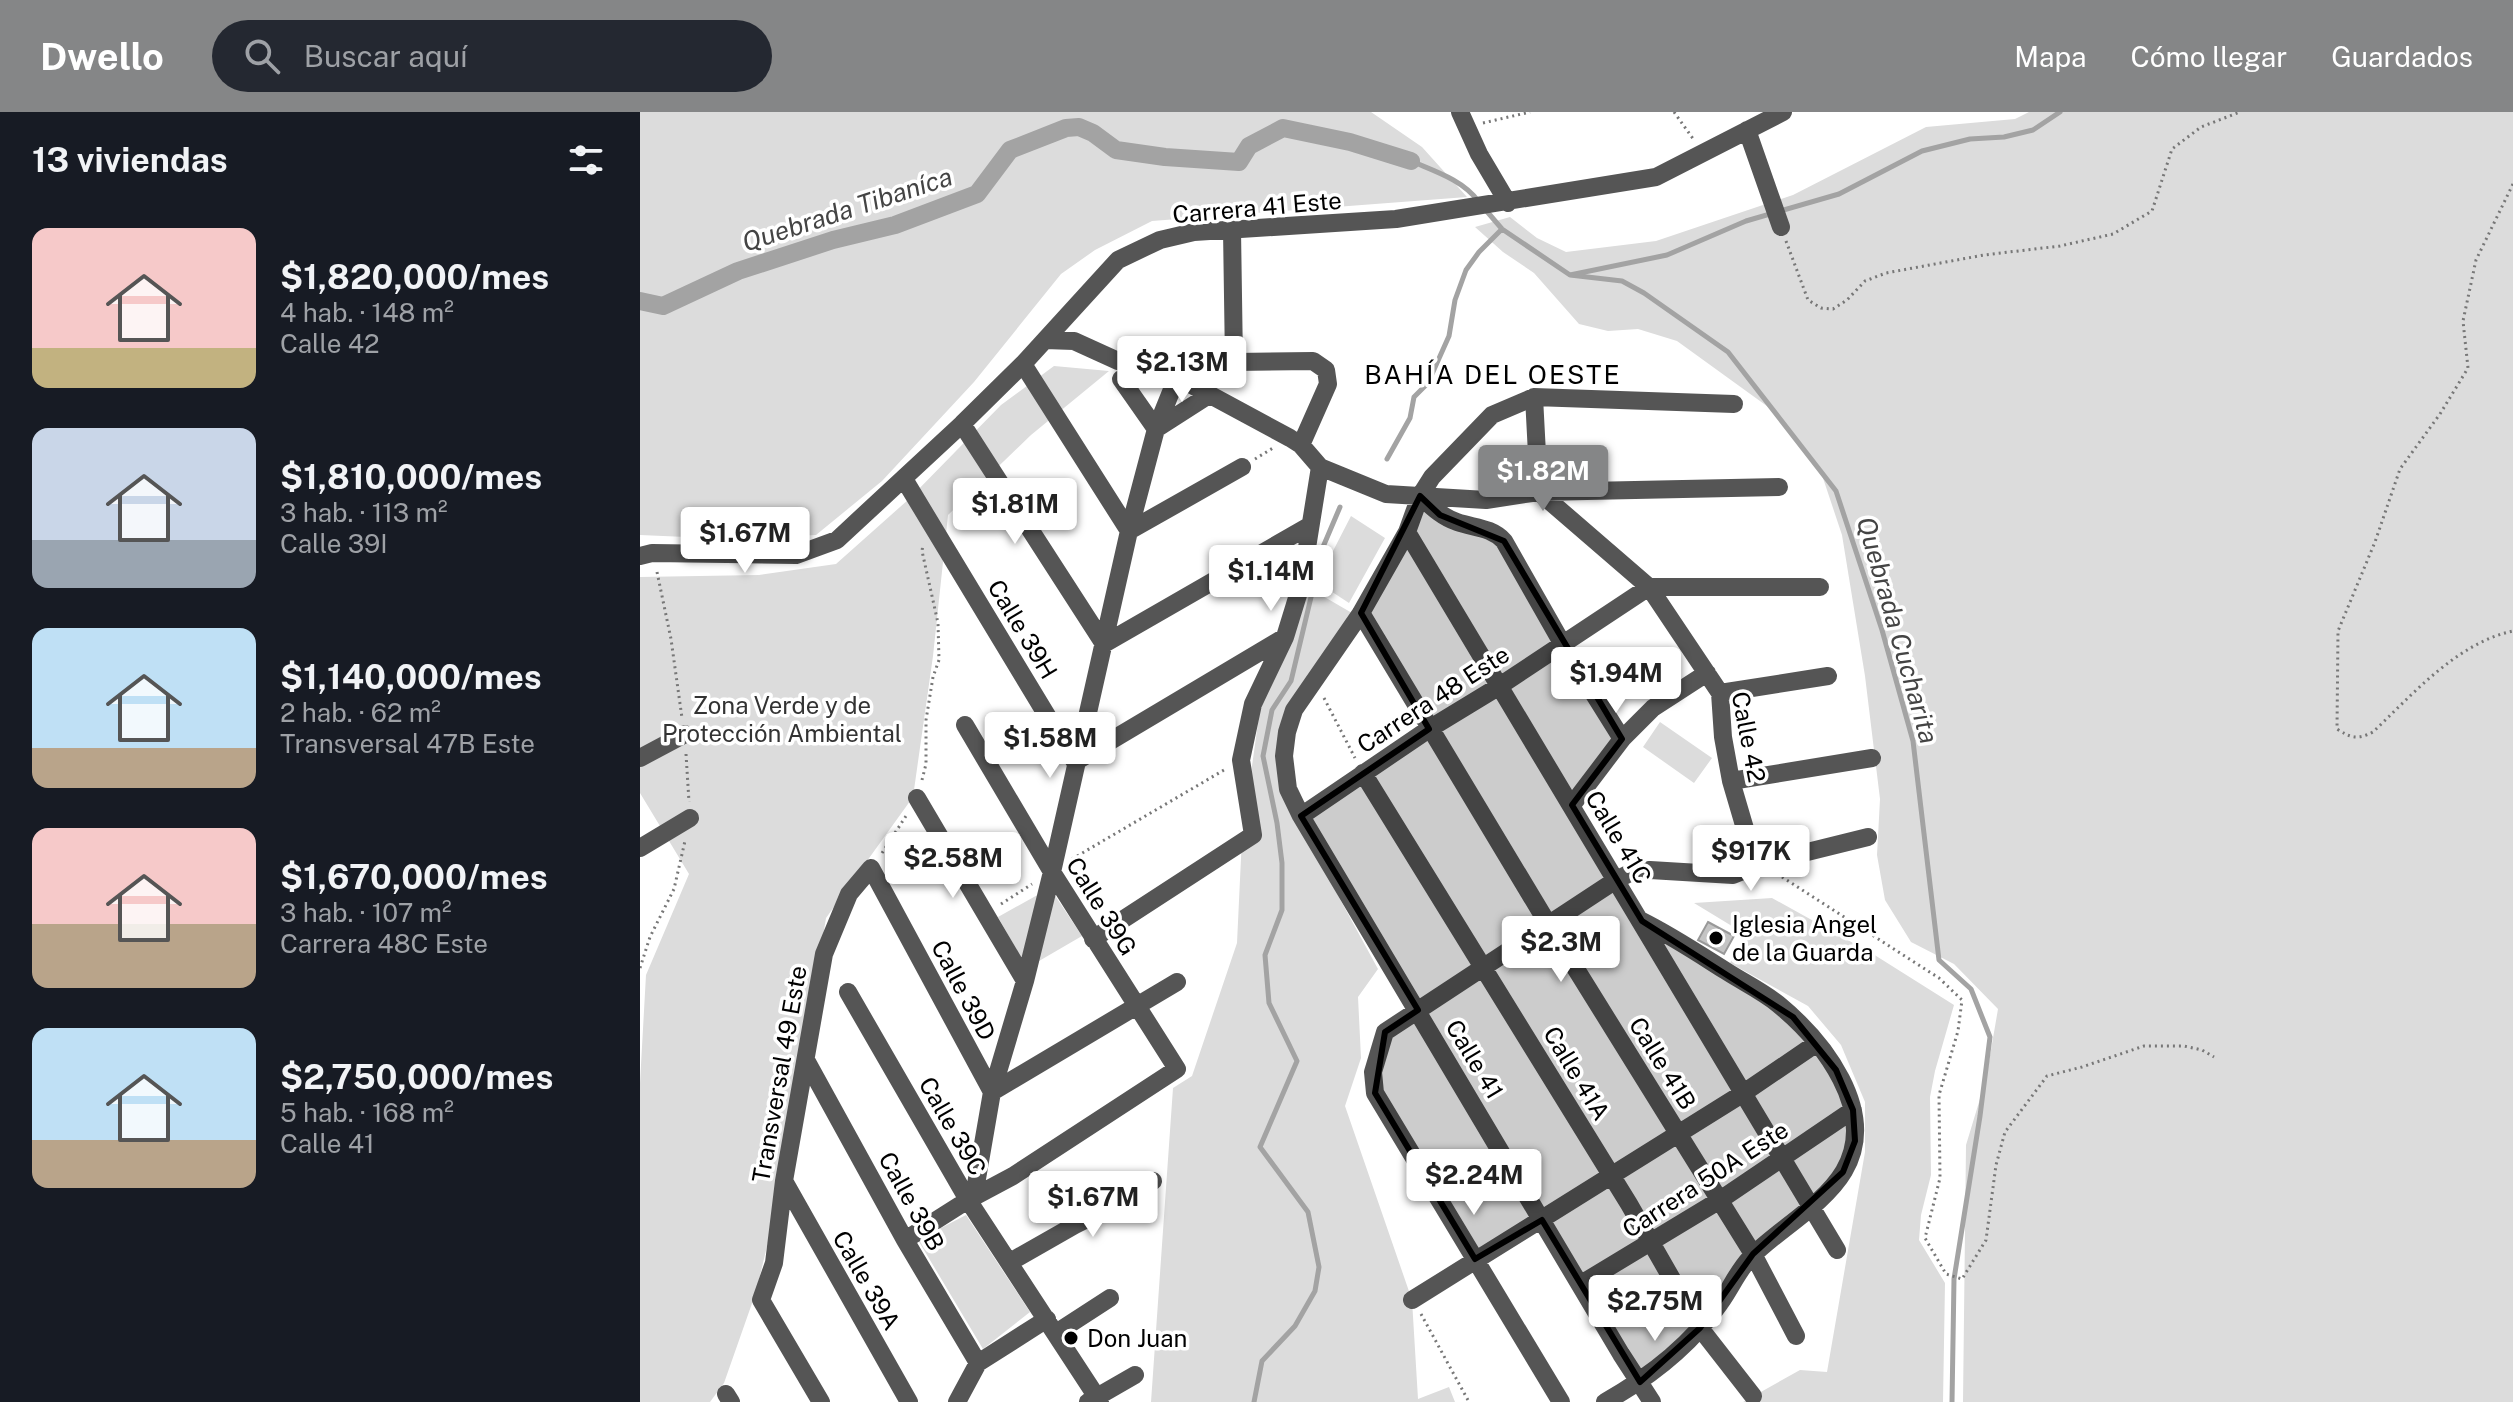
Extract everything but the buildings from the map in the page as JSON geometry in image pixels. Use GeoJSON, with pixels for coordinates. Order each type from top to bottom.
{"type":"FeatureCollection","features":[{"type":"Feature","properties":{"kind":"street","name":"Carrera 41 Este"},"geometry":{"type":"LineString","coordinates":[[640,556],[652,553],[796,555],[837,540],[1023,364],[1121,258],[1160,240],[1194,232],[1396,219],[1656,177],[1783,112]]}},
{"type":"Feature","properties":{"kind":"street"},"geometry":{"type":"LineString","coordinates":[[1464,120],[1501,204]]}},
{"type":"Feature","properties":{"kind":"street"},"geometry":{"type":"LineString","coordinates":[[1747,130],[1781,227]]}},
{"type":"Feature","properties":{"kind":"street"},"geometry":{"type":"LineString","coordinates":[[1232,230],[1234,362]]}},
{"type":"Feature","properties":{"kind":"street"},"geometry":{"type":"LineString","coordinates":[[1045,340],[1074,341],[1118,361],[1177,377],[1296,441],[1320,467],[1386,494],[1486,500],[1539,492],[1779,487]]}},
{"type":"Feature","properties":{"kind":"street"},"geometry":{"type":"LineString","coordinates":[[905,1240],[971,1198],[992,1092],[1025,981],[1052,872],[1129,531],[1156,429],[1177,377],[1194,368],[1234,362],[1313,361],[1326,370],[1328,384],[1296,441]]}},
{"type":"Feature","properties":{"kind":"street"},"geometry":{"type":"LineString","coordinates":[[1023,364],[1129,531]]}},
{"type":"Feature","properties":{"kind":"street"},"geometry":{"type":"LineString","coordinates":[[1121,379],[1156,429]]}},
{"type":"Feature","properties":{"kind":"street"},"geometry":{"type":"LineString","coordinates":[[1156,429],[1209,395]]}},
{"type":"Feature","properties":{"kind":"street"},"geometry":{"type":"LineString","coordinates":[[1315,680],[1361,613],[1407,532],[1420,496],[1432,477],[1492,415],[1534,397],[1734,404]]}},
{"type":"Feature","properties":{"kind":"street"},"geometry":{"type":"LineString","coordinates":[[1534,397],[1539,492]]}},
{"type":"Feature","properties":{"kind":"street"},"geometry":{"type":"LineString","coordinates":[[962,424],[1104,644]]}},
{"type":"Feature","properties":{"kind":"street"},"geometry":{"type":"LineString","coordinates":[[1129,531],[1242,467]]}},
{"type":"Feature","properties":{"kind":"street"},"geometry":{"type":"LineString","coordinates":[[1093,939],[1253,835],[1241,760],[1253,704],[1285,637],[1301,585],[1320,467]]}},
{"type":"Feature","properties":{"kind":"street","name":"Calle 39H"},"geometry":{"type":"LineString","coordinates":[[904,479],[1075,762]]}},
{"type":"Feature","properties":{"kind":"street","name":"Calle 42"},"geometry":{"type":"LineString","coordinates":[[1539,492],[1649,587],[1720,693],[1723,737],[1731,781],[1746,832],[1763,863]]}},
{"type":"Feature","properties":{"kind":"street"},"geometry":{"type":"LineString","coordinates":[[1420,496],[1440,515],[1491,531],[1504,541],[1622,739]]}},
{"type":"Feature","properties":{"kind":"street"},"geometry":{"type":"LineString","coordinates":[[1104,644],[1309,526]]}},
{"type":"Feature","properties":{"kind":"street","name":"Calle 41C"},"geometry":{"type":"LineString","coordinates":[[1407,532],[1837,1250]]}},
{"type":"Feature","properties":{"kind":"street"},"geometry":{"type":"LineString","coordinates":[[1649,587],[1820,587]]}},
{"type":"Feature","properties":{"kind":"street","name":"Carrera 48 Este"},"geometry":{"type":"LineString","coordinates":[[1301,816],[1649,587]]}},
{"type":"Feature","properties":{"kind":"street","name":"Calle 41B"},"geometry":{"type":"LineString","coordinates":[[1361,613],[1548,924],[1753,1254],[1796,1336]]}},
{"type":"Feature","properties":{"kind":"street"},"geometry":{"type":"LineString","coordinates":[[1075,762],[1285,637]]}},
{"type":"Feature","properties":{"kind":"street"},"geometry":{"type":"LineString","coordinates":[[1572,805],[1622,739],[1653,708],[1707,673]]}},
{"type":"Feature","properties":{"kind":"street"},"geometry":{"type":"LineString","coordinates":[[1720,693],[1828,676]]}},
{"type":"Feature","properties":{"kind":"street","name":"Calle 41"},"geometry":{"type":"LineString","coordinates":[[1315,680],[1294,710],[1287,732],[1284,756],[1288,789],[1301,816],[1652,1402]]}},
{"type":"Feature","properties":{"kind":"street","name":"Calle 39G"},"geometry":{"type":"LineString","coordinates":[[965,725],[1093,939],[1177,1069],[1013,1176],[971,1198]]}},
{"type":"Feature","properties":{"kind":"street"},"geometry":{"type":"LineString","coordinates":[[640,758],[685,734]]}},
{"type":"Feature","properties":{"kind":"street"},"geometry":{"type":"LineString","coordinates":[[1731,781],[1872,758]]}},
{"type":"Feature","properties":{"kind":"street","name":"Calle 41A"},"geometry":{"type":"LineString","coordinates":[[1363,773],[1611,1175],[1700,1328],[1753,1396]]}},
{"type":"Feature","properties":{"kind":"street"},"geometry":{"type":"LineString","coordinates":[[917,798],[1025,981]]}},
{"type":"Feature","properties":{"kind":"street"},"geometry":{"type":"LineString","coordinates":[[640,848],[690,818]]}},
{"type":"Feature","properties":{"kind":"street"},"geometry":{"type":"LineString","coordinates":[[1561,1402],[1375,1093],[1373,1072],[1385,1032],[1630,873],[1650,870],[1733,875],[1763,863],[1868,837]]}},
{"type":"Feature","properties":{"kind":"street","name":"Transversal 49 Este"},"geometry":{"type":"LineString","coordinates":[[821,1402],[761,1300],[774,1263],[784,1181],[824,954],[849,894],[871,868]]}},
{"type":"Feature","properties":{"kind":"street","name":"Calle 39D"},"geometry":{"type":"LineString","coordinates":[[871,868],[992,1092]]}},
{"type":"Feature","properties":{"kind":"street"},"geometry":{"type":"LineString","coordinates":[[1605,1402],[1640,1382],[1700,1328],[1753,1254],[1811,1207],[1843,1172],[1855,1141],[1853,1110],[1836,1070],[1817,1043],[1775,1001],[1642,921]]}},
{"type":"Feature","properties":{"kind":"street"},"geometry":{"type":"LineString","coordinates":[[992,1092],[1177,982]]}},
{"type":"Feature","properties":{"kind":"street","name":"Calle 39C"},"geometry":{"type":"LineString","coordinates":[[848,992],[1095,1400]]}},
{"type":"Feature","properties":{"kind":"street"},"geometry":{"type":"LineString","coordinates":[[1412,1300],[1742,1094],[1817,1043]]}},
{"type":"Feature","properties":{"kind":"street","name":"Calle 39B"},"geometry":{"type":"LineString","coordinates":[[806,1060],[905,1240],[978,1363]]}},
{"type":"Feature","properties":{"kind":"street","name":"Carrera 50A Este"},"geometry":{"type":"LineString","coordinates":[[1581,1284],[1720,1200],[1853,1110]]}},
{"type":"Feature","properties":{"kind":"street","name":"Calle 39A"},"geometry":{"type":"LineString","coordinates":[[784,1181],[909,1402]]}},
{"type":"Feature","properties":{"kind":"street"},"geometry":{"type":"LineString","coordinates":[[1010,1262],[1131,1197],[1153,1181]]}},
{"type":"Feature","properties":{"kind":"street"},"geometry":{"type":"LineString","coordinates":[[957,1402],[978,1363],[1110,1298]]}},
{"type":"Feature","properties":{"kind":"street"},"geometry":{"type":"LineString","coordinates":[[1095,1400],[1135,1375]]}},
{"type":"Feature","properties":{"kind":"path"},"geometry":{"type":"LineString","coordinates":[[1464,120],[1530,112]]}},
{"type":"Feature","properties":{"kind":"path"},"geometry":{"type":"LineString","coordinates":[[1674,112],[1704,152]]}},
{"type":"Feature","properties":{"kind":"path"},"geometry":{"type":"LineString","coordinates":[[1781,227],[1808,300],[1821,308],[1833,309],[1847,300],[1865,281],[1886,273],[1984,255],[2060,246],[2113,234],[2152,211],[2172,149],[2201,127],[2240,112]]}},
{"type":"Feature","properties":{"kind":"path"},"geometry":{"type":"LineString","coordinates":[[2513,184],[2476,260],[2463,321],[2468,368],[2440,414],[2400,469],[2375,542],[2338,631],[2337,729],[2349,737],[2362,738],[2373,732],[2444,665],[2497,634],[2513,631]]}},
{"type":"Feature","properties":{"kind":"path"},"geometry":{"type":"LineString","coordinates":[[1242,467],[1296,441]]}},
{"type":"Feature","properties":{"kind":"path"},"geometry":{"type":"LineString","coordinates":[[871,868],[917,798],[926,764],[926,720],[939,660],[938,623],[922,551],[926,516]]}},
{"type":"Feature","properties":{"kind":"path"},"geometry":{"type":"LineString","coordinates":[[1315,680],[1363,773]]}},
{"type":"Feature","properties":{"kind":"path"},"geometry":{"type":"LineString","coordinates":[[986,914],[1241,760]]}},
{"type":"Feature","properties":{"kind":"path"},"geometry":{"type":"LineString","coordinates":[[1763,863],[1939,978],[1962,1000],[1958,1031],[1939,1095],[1940,1178],[1925,1238],[1946,1274],[1962,1279],[1986,1240],[1996,1165],[2005,1132],[2047,1076],[2144,1046],[2184,1046],[2202,1050],[2214,1057]]}},
{"type":"Feature","properties":{"kind":"path"},"geometry":{"type":"LineString","coordinates":[[1412,1300],[1469,1402]]}},
{"type":"Feature","properties":{"kind":"highlighted area"},"geometry":{"type":"Polygon","coordinates":[[[1420,496],[1440,515],[1504,541],[1622,739],[1572,805],[1642,921],[1793,1017],[1836,1070],[1853,1110],[1855,1141],[1843,1172],[1753,1254],[1700,1328],[1640,1382],[1542,1220],[1475,1259],[1375,1093],[1385,1032],[1418,1010],[1301,816],[1429,729],[1361,613],[1420,496]]]}},
{"type":"Feature","properties":{"kind":"green space"},"geometry":{"type":"Polygon","coordinates":[[[640,112],[1371,112],[1422,147],[1467,197],[1152,221],[1095,250],[1061,274],[974,382],[882,481],[816,535],[732,539],[640,535],[640,112]]]}},
{"type":"Feature","properties":{"kind":"green space"},"geometry":{"type":"Polygon","coordinates":[[[2029,112],[2513,112],[2513,1402],[1963,1402],[1966,1145],[1986,1079],[1998,1009],[1954,964],[1911,942],[1885,900],[1877,855],[1880,799],[1865,676],[1842,535],[1822,475],[1771,409],[1677,341],[1638,329],[1608,331],[1579,324],[1534,273],[1503,252],[1475,227],[1510,217],[1537,238],[1566,252],[1656,241],[1793,195],[1926,127],[2015,119],[2029,112]]]}},
{"type":"Feature","properties":{"kind":"green space","name":"Zona Verde y de Protección Ambiental"},"geometry":{"type":"Polygon","coordinates":[[[1054,366],[1109,371],[1031,435],[948,515],[933,656],[913,797],[826,918],[783,1180],[756,1292],[724,1383],[710,1402],[640,1402],[640,1083],[646,975],[689,874],[640,793],[640,577],[759,575],[836,564],[909,499],[1001,405],[1054,366]]]}},
{"type":"Feature","properties":{"kind":"green space"},"geometry":{"type":"Polygon","coordinates":[[[1351,516],[1385,538],[1349,603],[1317,582],[1351,516]]]}},
{"type":"Feature","properties":{"kind":"green space"},"geometry":{"type":"Polygon","coordinates":[[[1309,588],[1352,613],[1294,697],[1280,789],[1378,969],[1358,997],[1361,1058],[1345,1106],[1412,1300],[1418,1399],[1449,1387],[1455,1402],[1151,1402],[1173,1088],[1192,1076],[1237,943],[1242,837],[1260,709],[1309,588]]]}},
{"type":"Feature","properties":{"kind":"green space"},"geometry":{"type":"Polygon","coordinates":[[[1660,722],[1712,758],[1694,783],[1643,747],[1660,722]]]}},
{"type":"Feature","properties":{"kind":"green space"},"geometry":{"type":"Polygon","coordinates":[[[1050,888],[1082,936],[1027,968],[998,917],[1050,888]]]}},
{"type":"Feature","properties":{"kind":"green space"},"geometry":{"type":"Polygon","coordinates":[[[1772,898],[1873,954],[1954,1005],[1930,1097],[1931,1175],[1921,1215],[1919,1240],[1945,1283],[1943,1402],[1743,1402],[1800,1370],[1827,1372],[1865,1152],[1865,1102],[1841,1045],[1808,1006],[1730,963],[1745,934],[1694,903],[1772,898]]]}},
{"type":"Feature","properties":{"kind":"green space"},"geometry":{"type":"Polygon","coordinates":[[[966,1215],[1030,1312],[983,1349],[918,1240],[966,1215]]]}},
{"type":"Feature","properties":{"kind":"waterway"},"geometry":{"type":"LineString","coordinates":[[1484,208],[1502,229],[1570,275],[1667,255],[1746,221],[1839,194],[1922,151],[1970,139],[2004,137],[2033,130],[2060,112]]}},
{"type":"Feature","properties":{"kind":"waterway","name":"Quebrada Tibaníca"},"geometry":{"type":"LineString","coordinates":[[640,301],[663,306],[738,271],[833,240],[895,225],[977,194],[1010,150],[1066,128],[1079,127],[1093,133],[1116,150],[1239,162],[1249,146],[1283,128],[1350,142],[1411,161]]}},
{"type":"Feature","properties":{"kind":"waterway"},"geometry":{"type":"LineString","coordinates":[[1411,161],[1456,182],[1478,201]]}},
{"type":"Feature","properties":{"kind":"waterway"},"geometry":{"type":"LineString","coordinates":[[1387,459],[1410,418],[1414,397],[1428,383],[1449,336],[1455,300],[1466,270],[1502,229]]}},
{"type":"Feature","properties":{"kind":"waterway","name":"Quebrada Cucharita"},"geometry":{"type":"LineString","coordinates":[[1570,275],[1622,281],[1728,352],[1836,491],[1882,630],[1913,741],[1939,960],[1971,989],[1990,1037],[1954,1279],[1952,1402]]}},
{"type":"Feature","properties":{"kind":"waterway"},"geometry":{"type":"LineString","coordinates":[[1254,1402],[1262,1361],[1295,1326],[1315,1291],[1319,1267],[1308,1212],[1260,1147],[1297,1061],[1269,1003],[1265,955],[1282,910],[1282,863],[1263,756],[1272,710],[1291,681],[1323,547],[1340,507]]}},
{"type":"Feature","properties":{"kind":"place","name":"Iglesia Angel de la Guarda"},"geometry":{"type":"Point","coordinates":[1716,938]}},
{"type":"Feature","properties":{"kind":"place","name":"Don Juan"},"geometry":{"type":"Point","coordinates":[1071,1338]}},
{"type":"Feature","properties":{"kind":"district","name":"BAHÍA DEL OESTE"},"geometry":{"type":"Point","coordinates":[1493,374]}}]}
